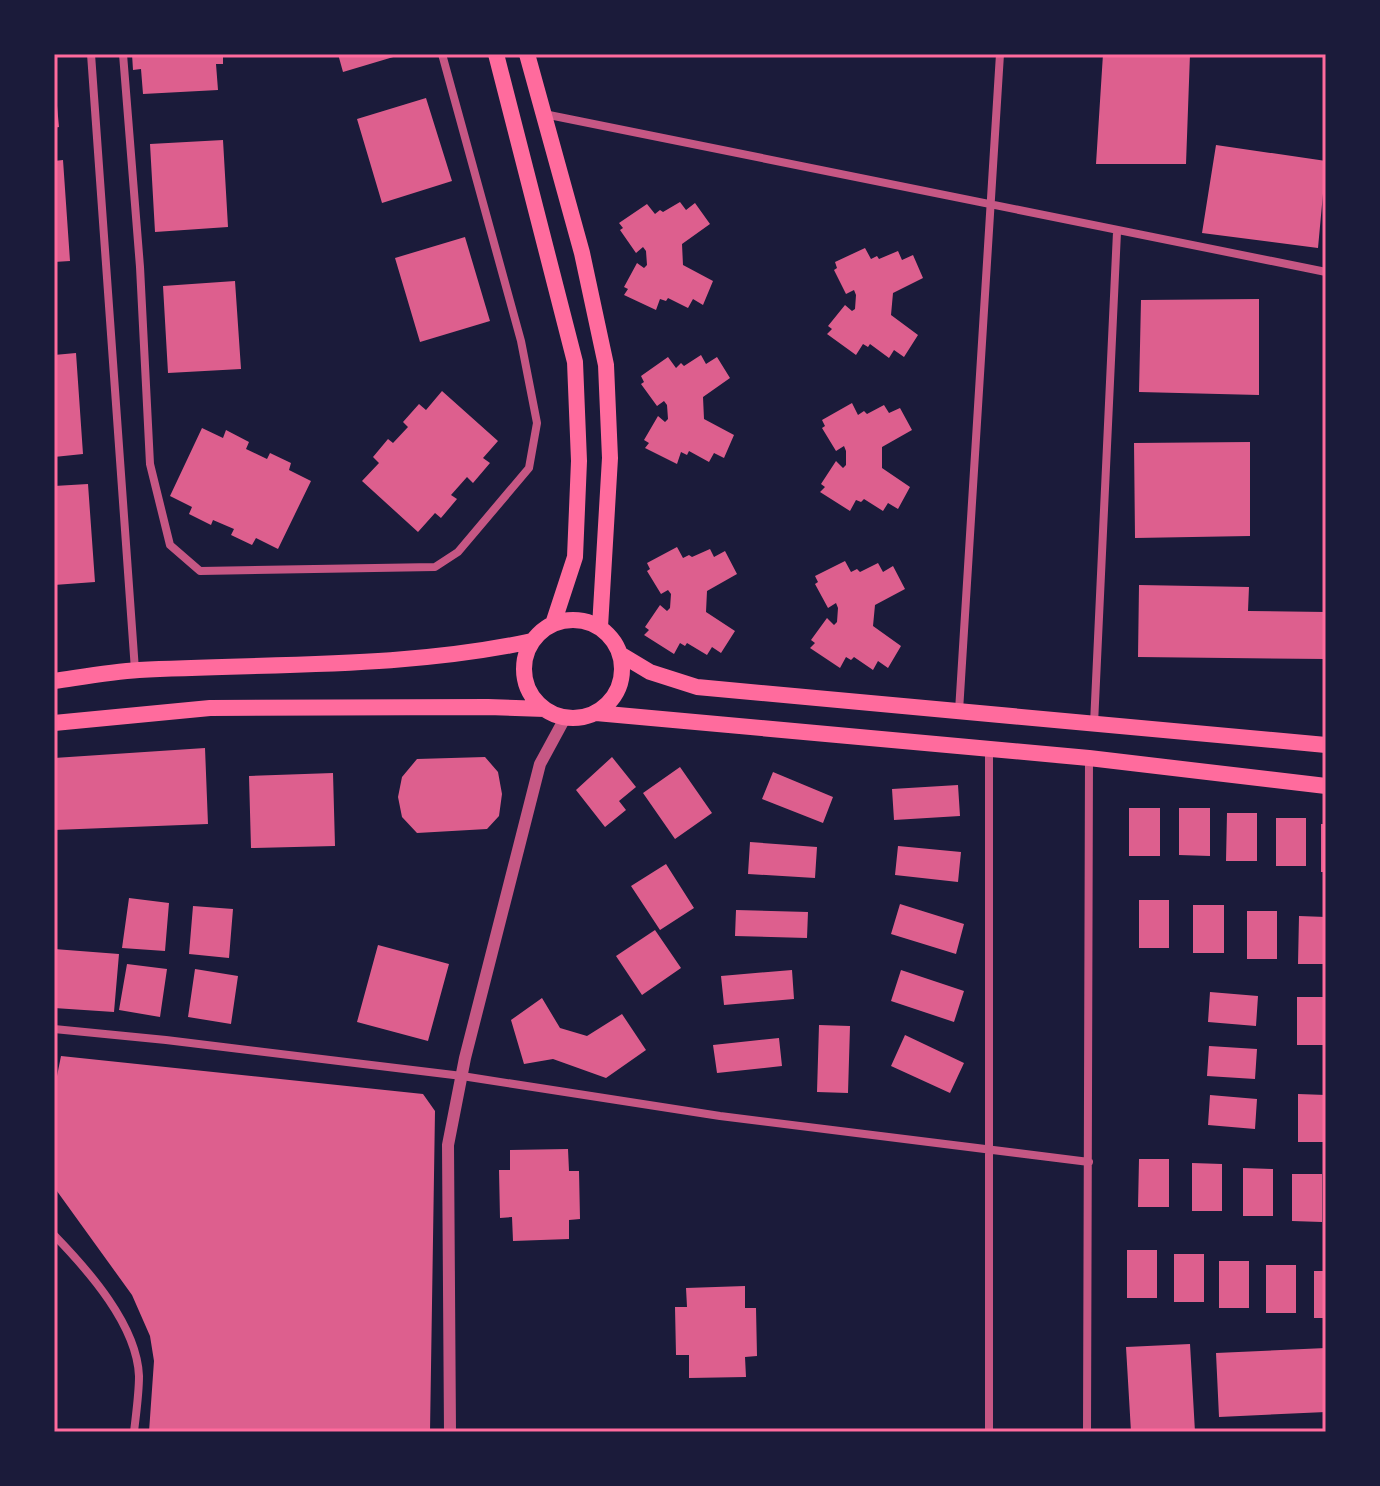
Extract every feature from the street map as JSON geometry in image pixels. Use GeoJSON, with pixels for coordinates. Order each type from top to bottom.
{"type":"FeatureCollection","features":[{"type":"Feature","properties":{"kind":"main road"},"geometry":{"type":"LineString","coordinates":[[496,54],[575,362],[579,461],[575,557],[553,624]]}},
{"type":"Feature","properties":{"kind":"main road"},"geometry":{"type":"LineString","coordinates":[[527,54],[582,253],[606,365],[610,458],[600,627]]}},
{"type":"Feature","properties":{"kind":"main road"},"geometry":{"type":"LineString","coordinates":[[54,681],[135,670],[313,665],[482,652],[532,641],[553,624],[569,620],[600,627],[612,639],[620,654],[622,671],[619,688],[609,702],[596,713],[581,718],[565,718],[545,709],[488,707],[210,708],[54,723]]}},
{"type":"Feature","properties":{"kind":"main road"},"geometry":{"type":"LineString","coordinates":[[532,641],[524,665],[524,678],[528,690],[545,709]]}},
{"type":"Feature","properties":{"kind":"main road"},"geometry":{"type":"LineString","coordinates":[[620,654],[650,672],[697,687],[1326,745]]}},
{"type":"Feature","properties":{"kind":"main road"},"geometry":{"type":"LineString","coordinates":[[596,713],[1089,758],[1326,786]]}},
{"type":"Feature","properties":{"kind":"street"},"geometry":{"type":"LineString","coordinates":[[91,54],[135,670]]}},
{"type":"Feature","properties":{"kind":"street"},"geometry":{"type":"LineString","coordinates":[[123,54],[140,267],[150,464],[170,545],[200,571],[435,567],[458,552],[529,468],[537,423],[521,341],[442,54]]}},
{"type":"Feature","properties":{"kind":"street"},"geometry":{"type":"LineString","coordinates":[[959,711],[1000,54]]}},
{"type":"Feature","properties":{"kind":"street"},"geometry":{"type":"LineString","coordinates":[[543,114],[1326,272]]}},
{"type":"Feature","properties":{"kind":"street"},"geometry":{"type":"LineString","coordinates":[[1094,724],[1117,232]]}},
{"type":"Feature","properties":{"kind":"street"},"geometry":{"type":"LineString","coordinates":[[450,1432],[448,1145],[462,1076],[540,764],[565,718]]}},
{"type":"Feature","properties":{"kind":"street"},"geometry":{"type":"LineString","coordinates":[[989,749],[989,1432]]}},
{"type":"Feature","properties":{"kind":"street"},"geometry":{"type":"LineString","coordinates":[[1087,1432],[1089,758]]}},
{"type":"Feature","properties":{"kind":"street"},"geometry":{"type":"LineString","coordinates":[[54,1029],[462,1076],[720,1116],[1089,1162]]}},
{"type":"Feature","properties":{"kind":"street"},"geometry":{"type":"LineString","coordinates":[[54,1235],[89,1271],[126,1329],[139,1374],[134,1432]]}},
{"type":"Feature","properties":{"kind":"building"},"geometry":{"type":"Polygon","coordinates":[[[132,54],[223,54],[223,64],[216,64],[218,90],[143,94],[141,69],[133,70],[132,54]]]}},
{"type":"Feature","properties":{"kind":"building"},"geometry":{"type":"Polygon","coordinates":[[[338,54],[400,54],[400,55],[343,72],[338,54]]]}},
{"type":"Feature","properties":{"kind":"building"},"geometry":{"type":"Polygon","coordinates":[[[1103,54],[1190,54],[1186,164],[1096,164],[1103,54]]]}},
{"type":"Feature","properties":{"kind":"building"},"geometry":{"type":"Polygon","coordinates":[[[54,95],[59,127],[54,128],[54,95]]]}},
{"type":"Feature","properties":{"kind":"building"},"geometry":{"type":"Polygon","coordinates":[[[426,98],[452,181],[382,203],[357,119],[426,98]]]}},
{"type":"Feature","properties":{"kind":"building"},"geometry":{"type":"Polygon","coordinates":[[[223,140],[228,227],[155,232],[150,144],[223,140]]]}},
{"type":"Feature","properties":{"kind":"building"},"geometry":{"type":"Polygon","coordinates":[[[1216,145],[1326,161],[1318,248],[1202,233],[1216,145]]]}},
{"type":"Feature","properties":{"kind":"building"},"geometry":{"type":"Polygon","coordinates":[[[63,160],[70,261],[54,262],[54,161],[63,160]]]}},
{"type":"Feature","properties":{"kind":"building"},"geometry":{"type":"Polygon","coordinates":[[[680,202],[686,210],[695,203],[710,224],[682,244],[683,265],[713,281],[703,305],[693,299],[688,308],[668,298],[666,301],[660,299],[656,310],[624,295],[628,289],[624,287],[637,263],[644,268],[647,265],[646,251],[643,247],[636,253],[620,230],[623,228],[619,223],[647,204],[655,214],[680,202]]]}},
{"type":"Feature","properties":{"kind":"building"},"geometry":{"type":"Polygon","coordinates":[[[465,237],[490,321],[420,342],[395,258],[465,237]]]}},
{"type":"Feature","properties":{"kind":"building"},"geometry":{"type":"Polygon","coordinates":[[[865,248],[871,259],[898,251],[902,260],[913,255],[923,278],[893,293],[891,315],[918,335],[904,357],[894,350],[889,358],[870,344],[868,347],[863,344],[856,355],[827,334],[832,329],[828,326],[845,305],[852,311],[855,309],[854,290],[846,294],[834,270],[837,268],[835,262],[865,248]]]}},
{"type":"Feature","properties":{"kind":"building"},"geometry":{"type":"Polygon","coordinates":[[[235,281],[241,369],[168,373],[163,286],[235,281]]]}},
{"type":"Feature","properties":{"kind":"building"},"geometry":{"type":"Polygon","coordinates":[[[1259,299],[1259,395],[1139,392],[1141,300],[1259,299]]]}},
{"type":"Feature","properties":{"kind":"building"},"geometry":{"type":"Polygon","coordinates":[[[76,353],[83,454],[54,457],[54,355],[76,353]]]}},
{"type":"Feature","properties":{"kind":"building"},"geometry":{"type":"Polygon","coordinates":[[[701,355],[706,364],[717,357],[730,378],[703,397],[704,419],[734,435],[724,458],[714,453],[709,462],[689,451],[687,455],[681,452],[677,464],[645,448],[649,443],[644,440],[658,416],[665,422],[668,419],[667,405],[664,401],[657,406],[641,384],[644,382],[641,376],[668,357],[676,368],[701,355]]]}},
{"type":"Feature","properties":{"kind":"building"},"geometry":{"type":"Polygon","coordinates":[[[442,391],[498,441],[483,458],[490,463],[473,483],[467,477],[451,495],[457,499],[441,518],[435,513],[418,532],[362,481],[379,463],[373,457],[388,439],[393,443],[408,427],[403,422],[419,404],[426,410],[442,391]]]}},
{"type":"Feature","properties":{"kind":"building"},"geometry":{"type":"Polygon","coordinates":[[[852,403],[858,415],[884,405],[889,413],[900,408],[912,430],[882,447],[882,468],[910,487],[898,509],[888,503],[883,511],[864,499],[861,502],[856,500],[850,511],[820,492],[825,487],[821,484],[836,461],[843,468],[846,465],[844,446],[836,451],[822,428],[825,426],[822,420],[852,403]]]}},
{"type":"Feature","properties":{"kind":"building"},"geometry":{"type":"Polygon","coordinates":[[[202,428],[223,438],[226,430],[249,442],[246,449],[267,459],[270,453],[291,463],[289,470],[311,481],[278,549],[256,538],[252,545],[231,535],[234,529],[213,520],[211,525],[189,514],[192,507],[170,496],[202,428]]]}},
{"type":"Feature","properties":{"kind":"building"},"geometry":{"type":"Polygon","coordinates":[[[1250,442],[1250,536],[1135,538],[1134,443],[1250,442]]]}},
{"type":"Feature","properties":{"kind":"building"},"geometry":{"type":"Polygon","coordinates":[[[88,484],[95,582],[54,585],[54,486],[88,484]]]}},
{"type":"Feature","properties":{"kind":"building"},"geometry":{"type":"Polygon","coordinates":[[[677,547],[683,558],[710,549],[714,557],[725,551],[737,574],[707,591],[706,612],[735,631],[721,653],[712,647],[707,655],[687,643],[685,646],[680,643],[674,654],[644,635],[649,630],[645,627],[660,605],[667,611],[670,608],[671,594],[668,590],[661,594],[647,571],[650,569],[647,563],[677,547]]]}},
{"type":"Feature","properties":{"kind":"building"},"geometry":{"type":"Polygon","coordinates":[[[845,561],[851,572],[857,569],[860,572],[878,563],[883,572],[893,566],[905,589],[875,605],[873,626],[901,646],[888,668],[878,661],[873,670],[854,657],[851,660],[846,657],[840,668],[810,648],[815,643],[811,640],[827,618],[834,625],[837,622],[838,608],[836,603],[828,608],[815,584],[818,582],[815,576],[845,561]]]}},
{"type":"Feature","properties":{"kind":"building"},"geometry":{"type":"Polygon","coordinates":[[[1139,585],[1249,587],[1248,611],[1326,612],[1326,659],[1138,657],[1139,585]]]}},
{"type":"Feature","properties":{"kind":"building"},"geometry":{"type":"Polygon","coordinates":[[[205,748],[208,824],[54,830],[54,758],[205,748]]]}},
{"type":"Feature","properties":{"kind":"building"},"geometry":{"type":"Polygon","coordinates":[[[485,757],[498,772],[502,794],[499,816],[487,829],[417,833],[402,817],[398,797],[402,777],[417,759],[485,757]]]}},
{"type":"Feature","properties":{"kind":"building"},"geometry":{"type":"Polygon","coordinates":[[[612,757],[636,787],[619,801],[626,810],[605,827],[576,790],[612,757]]]}},
{"type":"Feature","properties":{"kind":"building"},"geometry":{"type":"Polygon","coordinates":[[[680,767],[712,813],[675,839],[643,793],[680,767]]]}},
{"type":"Feature","properties":{"kind":"building"},"geometry":{"type":"Polygon","coordinates":[[[773,772],[833,797],[823,823],[762,799],[773,772]]]}},
{"type":"Feature","properties":{"kind":"building"},"geometry":{"type":"Polygon","coordinates":[[[333,773],[335,846],[251,848],[249,776],[333,773]]]}},
{"type":"Feature","properties":{"kind":"building"},"geometry":{"type":"Polygon","coordinates":[[[958,785],[960,816],[894,820],[892,789],[958,785]]]}},
{"type":"Feature","properties":{"kind":"building"},"geometry":{"type":"Polygon","coordinates":[[[1129,808],[1160,808],[1160,856],[1129,856],[1129,808]]]}},
{"type":"Feature","properties":{"kind":"building"},"geometry":{"type":"Polygon","coordinates":[[[1179,808],[1210,808],[1210,856],[1179,855],[1179,808]]]}},
{"type":"Feature","properties":{"kind":"building"},"geometry":{"type":"Polygon","coordinates":[[[1227,813],[1257,813],[1257,861],[1226,861],[1227,813]]]}},
{"type":"Feature","properties":{"kind":"building"},"geometry":{"type":"Polygon","coordinates":[[[1276,818],[1306,818],[1306,866],[1276,866],[1276,818]]]}},
{"type":"Feature","properties":{"kind":"building"},"geometry":{"type":"Polygon","coordinates":[[[1321,824],[1326,824],[1326,872],[1321,872],[1321,824]]]}},
{"type":"Feature","properties":{"kind":"building"},"geometry":{"type":"Polygon","coordinates":[[[750,842],[817,847],[815,878],[748,874],[750,842]]]}},
{"type":"Feature","properties":{"kind":"building"},"geometry":{"type":"Polygon","coordinates":[[[898,846],[961,852],[958,882],[895,875],[898,846]]]}},
{"type":"Feature","properties":{"kind":"building"},"geometry":{"type":"Polygon","coordinates":[[[666,864],[694,908],[660,930],[631,886],[666,864]]]}},
{"type":"Feature","properties":{"kind":"building"},"geometry":{"type":"Polygon","coordinates":[[[129,898],[169,903],[165,951],[122,948],[129,898]]]}},
{"type":"Feature","properties":{"kind":"building"},"geometry":{"type":"Polygon","coordinates":[[[1139,900],[1169,900],[1169,948],[1139,948],[1139,900]]]}},
{"type":"Feature","properties":{"kind":"building"},"geometry":{"type":"Polygon","coordinates":[[[900,904],[964,924],[956,954],[891,934],[900,904]]]}},
{"type":"Feature","properties":{"kind":"building"},"geometry":{"type":"Polygon","coordinates":[[[1193,905],[1224,905],[1224,953],[1193,953],[1193,905]]]}},
{"type":"Feature","properties":{"kind":"building"},"geometry":{"type":"Polygon","coordinates":[[[193,906],[233,909],[229,958],[189,954],[193,906]]]}},
{"type":"Feature","properties":{"kind":"building"},"geometry":{"type":"Polygon","coordinates":[[[736,910],[808,912],[807,938],[735,936],[736,910]]]}},
{"type":"Feature","properties":{"kind":"building"},"geometry":{"type":"Polygon","coordinates":[[[1247,911],[1277,911],[1277,959],[1247,959],[1247,911]]]}},
{"type":"Feature","properties":{"kind":"building"},"geometry":{"type":"Polygon","coordinates":[[[1299,916],[1326,917],[1326,964],[1298,964],[1299,916]]]}},
{"type":"Feature","properties":{"kind":"building"},"geometry":{"type":"Polygon","coordinates":[[[655,930],[681,968],[642,995],[616,956],[655,930]]]}},
{"type":"Feature","properties":{"kind":"building"},"geometry":{"type":"Polygon","coordinates":[[[378,945],[449,964],[428,1041],[357,1022],[378,945]]]}},
{"type":"Feature","properties":{"kind":"building"},"geometry":{"type":"Polygon","coordinates":[[[54,949],[119,954],[114,1012],[54,1008],[54,949]]]}},
{"type":"Feature","properties":{"kind":"building"},"geometry":{"type":"Polygon","coordinates":[[[127,964],[167,969],[160,1017],[119,1010],[127,964]]]}},
{"type":"Feature","properties":{"kind":"building"},"geometry":{"type":"Polygon","coordinates":[[[195,969],[238,976],[231,1024],[188,1017],[195,969]]]}},
{"type":"Feature","properties":{"kind":"building"},"geometry":{"type":"Polygon","coordinates":[[[792,970],[794,999],[724,1005],[721,976],[792,970]]]}},
{"type":"Feature","properties":{"kind":"building"},"geometry":{"type":"Polygon","coordinates":[[[901,970],[964,991],[954,1022],[891,1001],[901,970]]]}},
{"type":"Feature","properties":{"kind":"building"},"geometry":{"type":"Polygon","coordinates":[[[1210,992],[1258,996],[1256,1026],[1208,1022],[1210,992]]]}},
{"type":"Feature","properties":{"kind":"building"},"geometry":{"type":"Polygon","coordinates":[[[1297,997],[1326,997],[1326,1045],[1297,1045],[1297,997]]]}},
{"type":"Feature","properties":{"kind":"building"},"geometry":{"type":"Polygon","coordinates":[[[542,998],[560,1028],[587,1036],[622,1014],[646,1050],[606,1078],[553,1059],[524,1064],[511,1020],[542,998]]]}},
{"type":"Feature","properties":{"kind":"building"},"geometry":{"type":"Polygon","coordinates":[[[819,1025],[850,1026],[848,1093],[817,1092],[819,1025]]]}},
{"type":"Feature","properties":{"kind":"building"},"geometry":{"type":"Polygon","coordinates":[[[905,1035],[964,1063],[950,1093],[891,1066],[905,1035]]]}},
{"type":"Feature","properties":{"kind":"building"},"geometry":{"type":"Polygon","coordinates":[[[779,1038],[782,1066],[717,1073],[713,1045],[779,1038]]]}},
{"type":"Feature","properties":{"kind":"building"},"geometry":{"type":"Polygon","coordinates":[[[1209,1046],[1257,1049],[1255,1079],[1207,1076],[1209,1046]]]}},
{"type":"Feature","properties":{"kind":"building"},"geometry":{"type":"Polygon","coordinates":[[[61,1056],[423,1094],[435,1111],[430,1432],[149,1432],[154,1361],[150,1336],[132,1295],[54,1187],[54,1091],[61,1056]]]}},
{"type":"Feature","properties":{"kind":"building"},"geometry":{"type":"Polygon","coordinates":[[[1298,1094],[1326,1095],[1326,1142],[1298,1142],[1298,1094]]]}},
{"type":"Feature","properties":{"kind":"building"},"geometry":{"type":"Polygon","coordinates":[[[1210,1095],[1257,1099],[1255,1129],[1208,1125],[1210,1095]]]}},
{"type":"Feature","properties":{"kind":"building"},"geometry":{"type":"Polygon","coordinates":[[[568,1149],[569,1171],[579,1171],[580,1219],[569,1220],[569,1239],[513,1241],[512,1217],[500,1218],[499,1170],[510,1170],[510,1150],[568,1149]]]}},
{"type":"Feature","properties":{"kind":"building"},"geometry":{"type":"Polygon","coordinates":[[[1139,1159],[1169,1159],[1169,1207],[1138,1207],[1139,1159]]]}},
{"type":"Feature","properties":{"kind":"building"},"geometry":{"type":"Polygon","coordinates":[[[1192,1163],[1222,1164],[1222,1211],[1192,1211],[1192,1163]]]}},
{"type":"Feature","properties":{"kind":"building"},"geometry":{"type":"Polygon","coordinates":[[[1243,1168],[1273,1169],[1273,1216],[1243,1216],[1243,1168]]]}},
{"type":"Feature","properties":{"kind":"building"},"geometry":{"type":"Polygon","coordinates":[[[1292,1174],[1322,1174],[1322,1222],[1292,1221],[1292,1174]]]}},
{"type":"Feature","properties":{"kind":"building"},"geometry":{"type":"Polygon","coordinates":[[[1127,1250],[1157,1250],[1157,1298],[1127,1298],[1127,1250]]]}},
{"type":"Feature","properties":{"kind":"building"},"geometry":{"type":"Polygon","coordinates":[[[1174,1254],[1204,1254],[1204,1302],[1174,1302],[1174,1254]]]}},
{"type":"Feature","properties":{"kind":"building"},"geometry":{"type":"Polygon","coordinates":[[[1219,1261],[1249,1261],[1249,1308],[1219,1308],[1219,1261]]]}},
{"type":"Feature","properties":{"kind":"building"},"geometry":{"type":"Polygon","coordinates":[[[1266,1265],[1296,1265],[1296,1313],[1266,1313],[1266,1265]]]}},
{"type":"Feature","properties":{"kind":"building"},"geometry":{"type":"Polygon","coordinates":[[[1314,1271],[1326,1271],[1326,1318],[1314,1318],[1314,1271]]]}},
{"type":"Feature","properties":{"kind":"building"},"geometry":{"type":"Polygon","coordinates":[[[745,1286],[745,1308],[756,1308],[757,1356],[745,1357],[746,1377],[689,1378],[689,1355],[676,1355],[675,1307],[687,1307],[686,1288],[745,1286]]]}},
{"type":"Feature","properties":{"kind":"building"},"geometry":{"type":"Polygon","coordinates":[[[1190,1344],[1195,1432],[1131,1432],[1126,1347],[1190,1344]]]}},
{"type":"Feature","properties":{"kind":"building"},"geometry":{"type":"Polygon","coordinates":[[[1326,1348],[1326,1412],[1219,1417],[1216,1353],[1326,1348]]]}}]}
